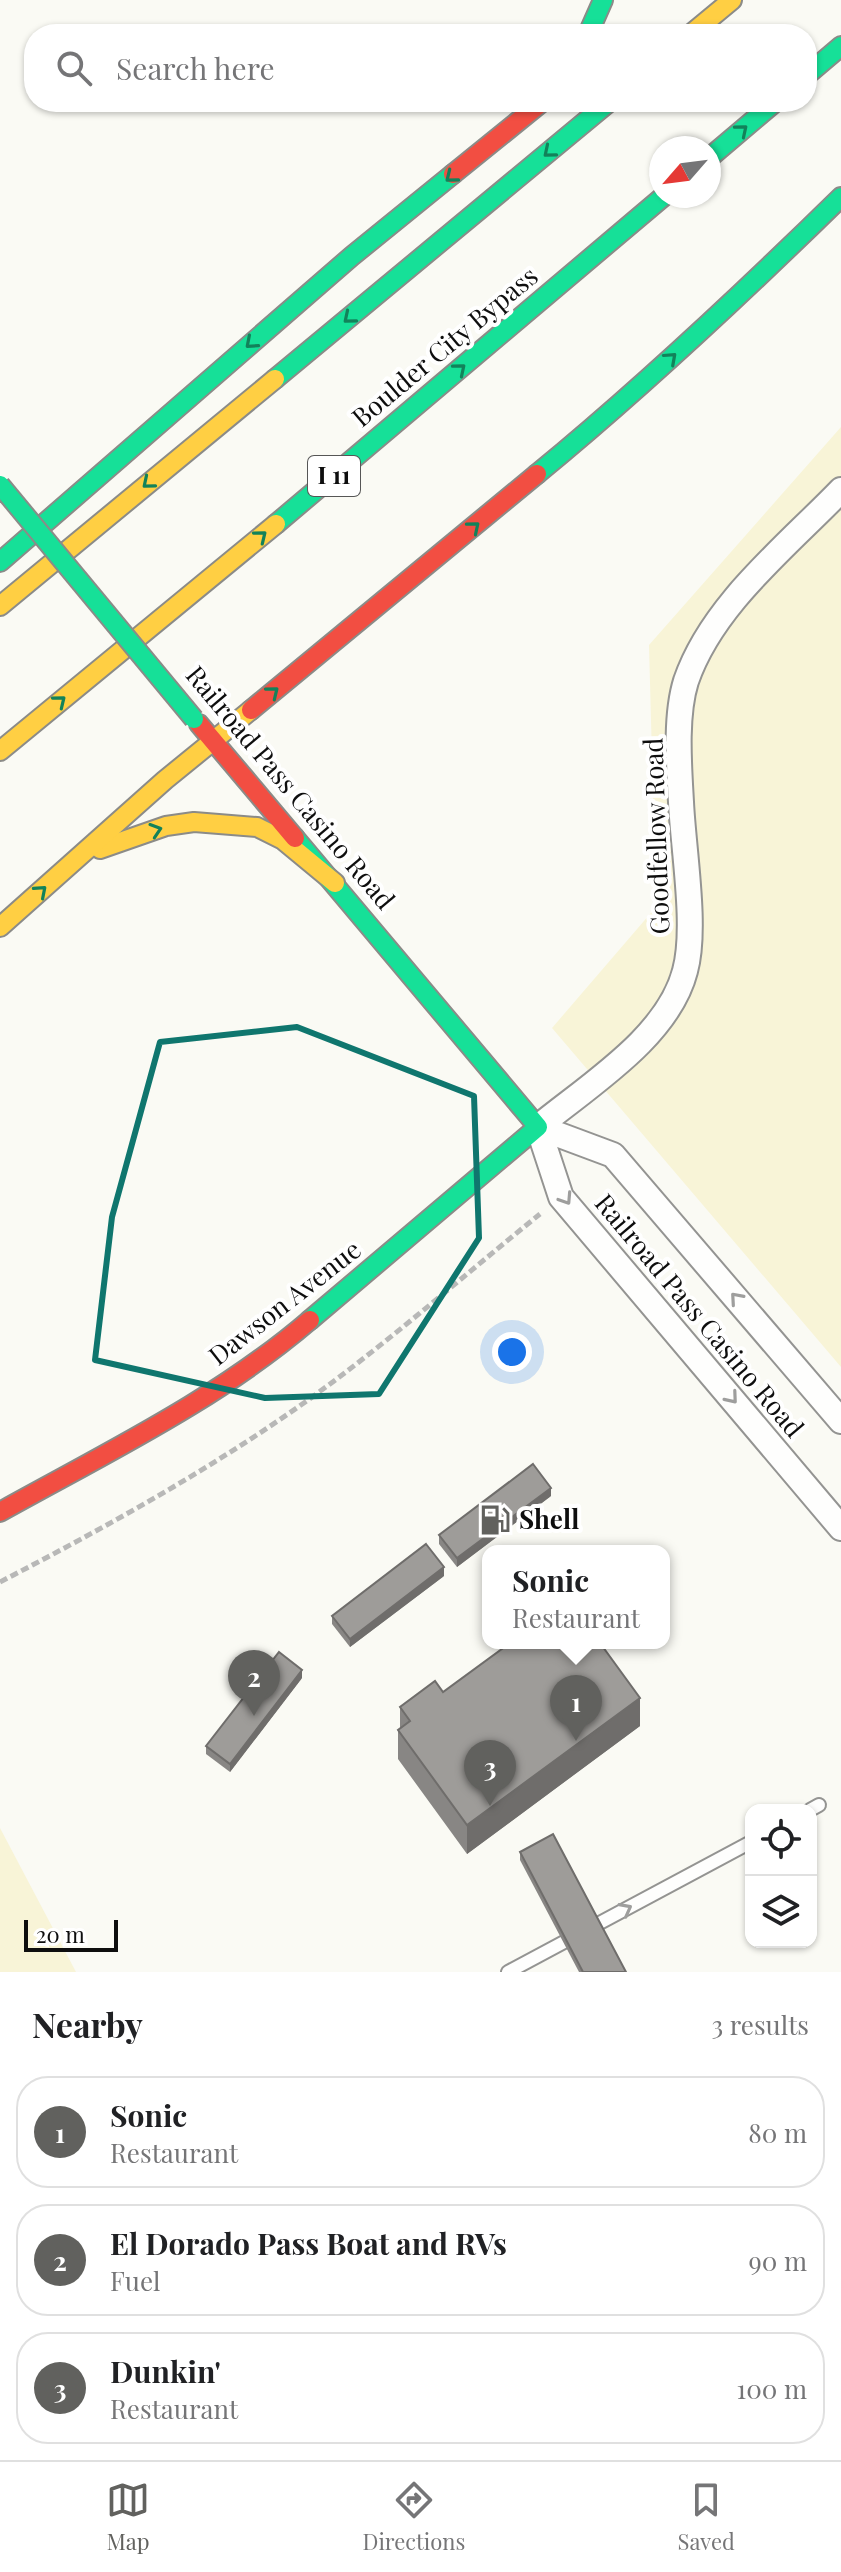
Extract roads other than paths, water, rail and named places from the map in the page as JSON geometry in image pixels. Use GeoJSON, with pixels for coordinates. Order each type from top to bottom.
{"type":"FeatureCollection","features":[{"type":"Feature","properties":{"kind":"main road"},"geometry":{"type":"LineString","coordinates":[[592,24],[603,0]]}},
{"type":"Feature","properties":{"kind":"main road"},"geometry":{"type":"LineString","coordinates":[[703,24],[732,0]]}},
{"type":"Feature","properties":{"kind":"main road"},"geometry":{"type":"LineString","coordinates":[[817,66],[841,46]]}},
{"type":"Feature","properties":{"kind":"main road"},"geometry":{"type":"LineString","coordinates":[[0,562],[352,256],[530,112]]}},
{"type":"Feature","properties":{"kind":"main road"},"geometry":{"type":"LineString","coordinates":[[0,606],[597,112]]}},
{"type":"Feature","properties":{"kind":"main road"},"geometry":{"type":"LineString","coordinates":[[721,148],[763,112]]}},
{"type":"Feature","properties":{"kind":"main road"},"geometry":{"type":"LineString","coordinates":[[0,927],[165,780],[604,419],[747,289],[841,197]]}},
{"type":"Feature","properties":{"kind":"main road","name":"Boulder City Bypass"},"geometry":{"type":"LineString","coordinates":[[0,751],[280,521],[650,208]]}},
{"type":"Feature","properties":{"kind":"main road","name":"Railroad Pass Casino Road"},"geometry":{"type":"LineString","coordinates":[[0,485],[538,1127]]}},
{"type":"Feature","properties":{"kind":"main road"},"geometry":{"type":"LineString","coordinates":[[83,856],[166,826],[194,822],[229,823],[257,827],[283,840],[335,883]]}},
{"type":"Feature","properties":{"kind":"main road","name":"Dawson Avenue"},"geometry":{"type":"LineString","coordinates":[[0,1512],[180,1412],[272,1353],[538,1127]]}},
{"type":"Feature","properties":{"kind":"street","name":"Goodfellow Road"},"geometry":{"type":"LineString","coordinates":[[538,1127],[652,1030],[679,990],[686,969],[689,939],[679,760],[685,685],[699,651],[718,619],[839,494]]}},
{"type":"Feature","properties":{"kind":"street","name":"Railroad Pass Casino Road"},"geometry":{"type":"LineString","coordinates":[[538,1127],[561,1197],[841,1528]]}},
{"type":"Feature","properties":{"kind":"street","name":"Railroad Pass Casino Road"},"geometry":{"type":"LineString","coordinates":[[538,1127],[613,1155],[841,1421]]}},
{"type":"Feature","properties":{"kind":"lane"},"geometry":{"type":"LineString","coordinates":[[508,1972],[745,1845]]}},
{"type":"Feature","properties":{"kind":"place","name":"Shell"},"geometry":{"type":"Point","coordinates":[495,1520]}},
{"type":"Feature","properties":{"kind":"place","name":"El Dorado Pass Boat and RVs"},"geometry":{"type":"Point","coordinates":[254,1716]}},
{"type":"Feature","properties":{"kind":"place","name":"Sonic"},"geometry":{"type":"Point","coordinates":[576,1741]}},
{"type":"Feature","properties":{"kind":"place","name":"Dunkin'"},"geometry":{"type":"Point","coordinates":[490,1806]}}]}
